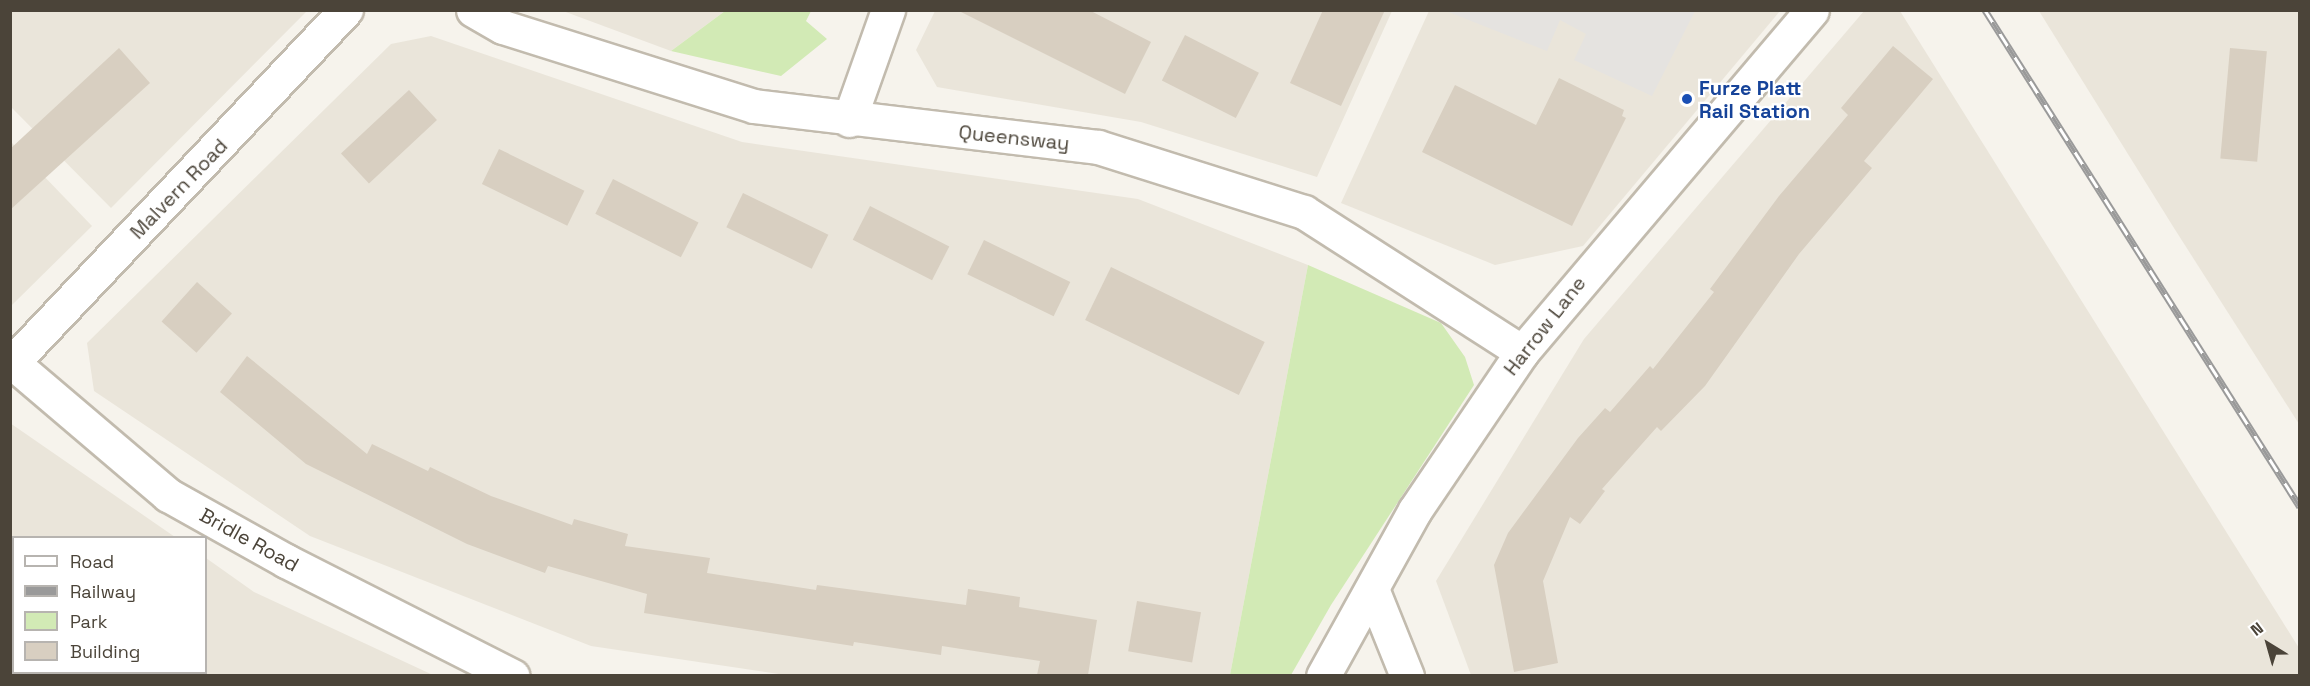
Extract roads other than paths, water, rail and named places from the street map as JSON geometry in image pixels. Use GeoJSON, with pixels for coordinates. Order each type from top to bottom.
{"type":"FeatureCollection","features":[{"type":"Feature","properties":{"kind":"street","name":"Malvern Road"},"geometry":{"type":"LineString","coordinates":[[12,364],[346,10]]}},
{"type":"Feature","properties":{"kind":"street","name":"Queensway"},"geometry":{"type":"LineString","coordinates":[[473,10],[503,27],[754,106],[849,120],[1098,147],[1304,212],[1522,352]]}},
{"type":"Feature","properties":{"kind":"street"},"geometry":{"type":"LineString","coordinates":[[849,120],[888,10]]}},
{"type":"Feature","properties":{"kind":"street","name":"Harrow Lane"},"geometry":{"type":"LineString","coordinates":[[1323,675],[1415,510],[1522,352],[1812,10]]}},
{"type":"Feature","properties":{"kind":"street","name":"Bridle Road"},"geometry":{"type":"LineString","coordinates":[[12,364],[168,495],[286,561],[513,675]]}},
{"type":"Feature","properties":{"kind":"street"},"geometry":{"type":"LineString","coordinates":[[1372,589],[1407,675]]}},
{"type":"Feature","properties":{"kind":"railway"},"geometry":{"type":"LineString","coordinates":[[1985,10],[2300,507]]}},
{"type":"Feature","properties":{"kind":"place","name":"Furze Platt Rail Station"},"geometry":{"type":"Point","coordinates":[1687,99]}}]}
